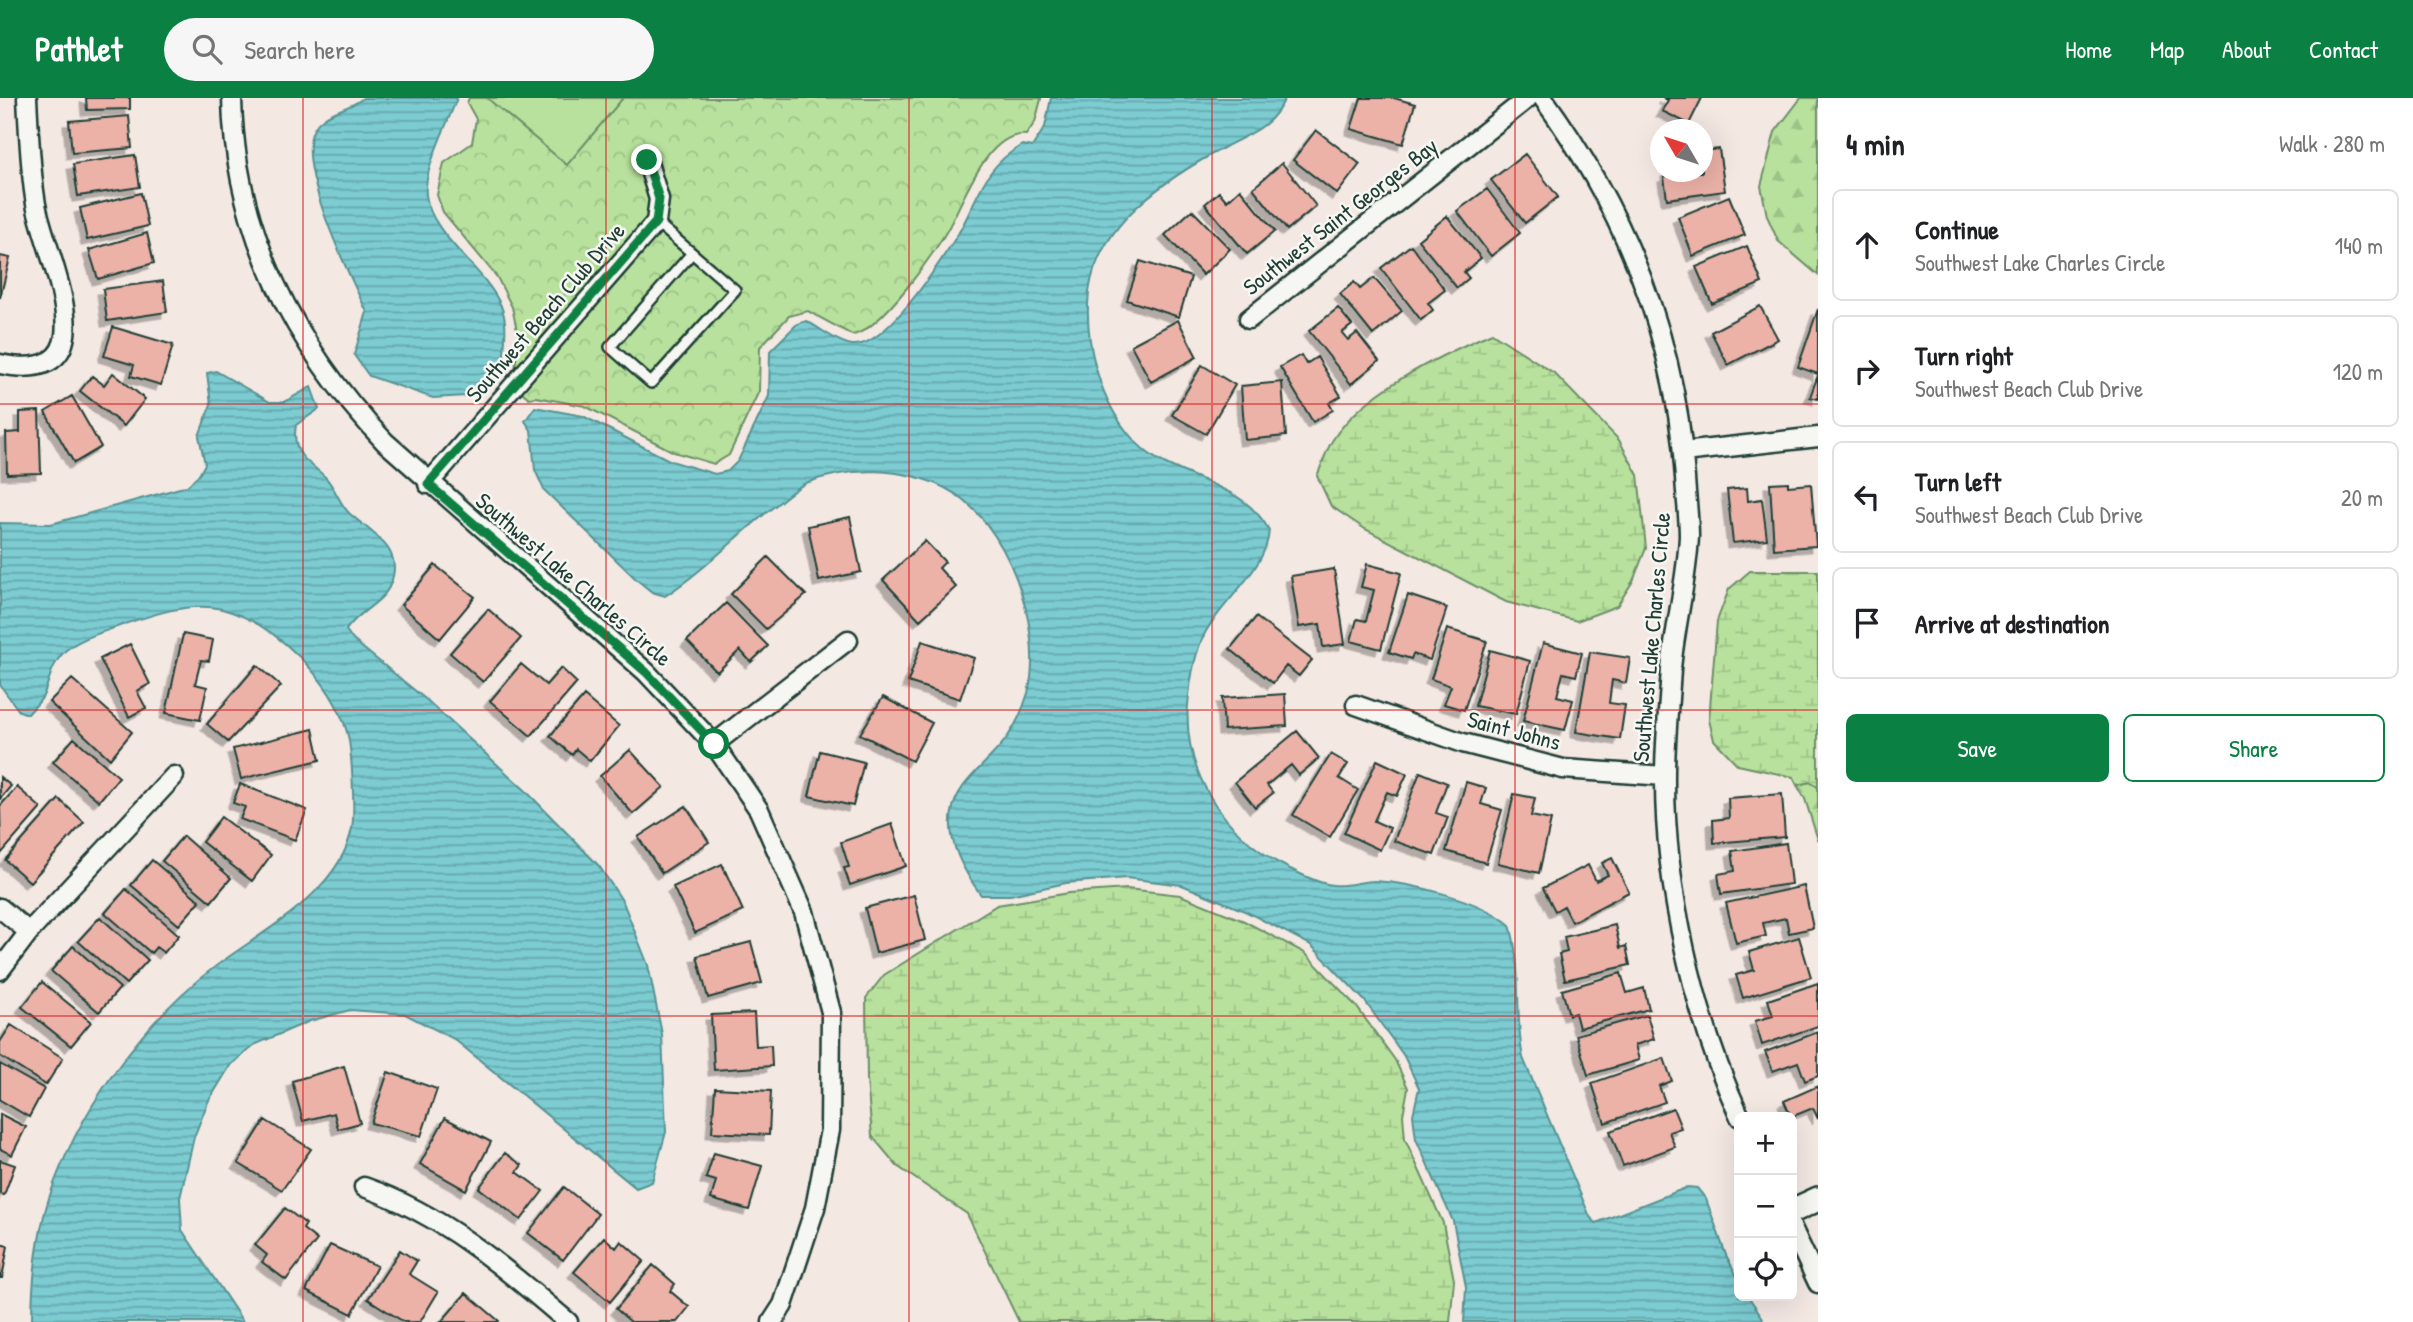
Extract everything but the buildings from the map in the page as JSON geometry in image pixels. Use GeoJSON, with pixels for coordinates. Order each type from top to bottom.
{"type":"FeatureCollection","features":[{"type":"Feature","properties":{"kind":"street"},"geometry":{"type":"LineString","coordinates":[[0,364],[21,369],[41,366],[57,358],[67,336],[66,313],[36,205],[27,98]]}},
{"type":"Feature","properties":{"kind":"street","name":"Southwest Lake Charles Circle"},"geometry":{"type":"LineString","coordinates":[[232,98],[233,135],[246,206],[275,286],[311,353],[348,404],[428,484],[646,672],[714,744],[759,810],[804,912],[831,1012],[830,1130],[815,1208],[783,1305],[772,1322]]}},
{"type":"Feature","properties":{"kind":"street","name":"Southwest Saint Georges Bay"},"geometry":{"type":"LineString","coordinates":[[1249,319],[1528,98]]}},
{"type":"Feature","properties":{"kind":"street","name":"Southwest Lake Charles Circle"},"geometry":{"type":"LineString","coordinates":[[1543,98],[1575,142],[1623,229],[1645,284],[1670,366],[1684,452],[1689,536],[1672,666],[1665,776],[1669,842],[1686,957],[1717,1067],[1738,1112]]}},
{"type":"Feature","properties":{"kind":"street","name":"Southwest Beach Club Drive"},"geometry":{"type":"LineString","coordinates":[[428,484],[656,222],[659,199],[647,160]]}},
{"type":"Feature","properties":{"kind":"street"},"geometry":{"type":"LineString","coordinates":[[1684,452],[1818,437]]}},
{"type":"Feature","properties":{"kind":"street"},"geometry":{"type":"LineString","coordinates":[[714,744],[848,640]]}},
{"type":"Feature","properties":{"kind":"street","name":"Saint Johns"},"geometry":{"type":"LineString","coordinates":[[1356,705],[1463,743],[1563,769],[1665,776]]}},
{"type":"Feature","properties":{"kind":"street"},"geometry":{"type":"LineString","coordinates":[[0,970],[29,932],[174,776]]}},
{"type":"Feature","properties":{"kind":"street"},"geometry":{"type":"LineString","coordinates":[[0,908],[29,932]]}},
{"type":"Feature","properties":{"kind":"street"},"geometry":{"type":"LineString","coordinates":[[364,1187],[402,1200],[474,1244],[568,1322]]}},
{"type":"Feature","properties":{"kind":"street"},"geometry":{"type":"LineString","coordinates":[[1797,1209],[1818,1199]]}},
{"type":"Feature","properties":{"kind":"street"},"geometry":{"type":"LineString","coordinates":[[1797,1238],[1818,1283]]}},
{"type":"Feature","properties":{"kind":"lane"},"geometry":{"type":"LineString","coordinates":[[656,222],[735,290],[651,383],[610,347],[692,253]]}},
{"type":"Feature","properties":{"kind":"green space"},"geometry":{"type":"Polygon","coordinates":[[[469,98],[1041,99],[1035,122],[1026,135],[1012,137],[989,155],[933,252],[907,288],[877,320],[852,335],[808,311],[789,316],[760,347],[759,391],[729,455],[714,464],[674,452],[585,406],[529,398],[508,381],[515,373],[518,335],[512,307],[497,277],[443,212],[437,195],[444,163],[472,143],[476,119],[467,103],[469,98]]]}},
{"type":"Feature","properties":{"kind":"green space"},"geometry":{"type":"Polygon","coordinates":[[[487,98],[623,98],[567,165],[487,98]]]}},
{"type":"Feature","properties":{"kind":"green space"},"geometry":{"type":"Polygon","coordinates":[[[1801,98],[1818,98],[1818,275],[1778,241],[1767,216],[1761,186],[1775,132],[1801,98]]]}},
{"type":"Feature","properties":{"kind":"green space"},"geometry":{"type":"Polygon","coordinates":[[[1492,333],[1554,373],[1619,440],[1638,475],[1646,548],[1633,581],[1617,606],[1577,621],[1506,602],[1365,529],[1331,506],[1317,476],[1332,441],[1345,423],[1362,407],[1404,377],[1492,333]]]}},
{"type":"Feature","properties":{"kind":"green space"},"geometry":{"type":"Polygon","coordinates":[[[1750,571],[1818,571],[1818,787],[1810,782],[1797,785],[1793,777],[1738,765],[1714,740],[1709,720],[1717,621],[1729,589],[1750,571]]]}},
{"type":"Feature","properties":{"kind":"green space"},"geometry":{"type":"Polygon","coordinates":[[[1810,782],[1818,787],[1818,840],[1805,799],[1797,785],[1810,782]]]}},
{"type":"Feature","properties":{"kind":"green space"},"geometry":{"type":"Polygon","coordinates":[[[1127,889],[1180,895],[1244,921],[1305,953],[1356,1006],[1395,1060],[1408,1088],[1403,1115],[1405,1139],[1443,1223],[1454,1280],[1450,1322],[1019,1322],[967,1214],[897,1166],[872,1136],[867,1080],[866,998],[884,975],[997,905],[1069,893],[1127,889]]]}},
{"type":"Feature","properties":{"kind":"water"},"geometry":{"type":"Polygon","coordinates":[[[363,98],[457,98],[432,160],[426,195],[438,224],[493,292],[504,314],[505,330],[504,370],[466,396],[433,398],[369,376],[354,355],[367,312],[337,248],[317,193],[311,167],[310,145],[318,123],[363,98]]]}},
{"type":"Feature","properties":{"kind":"water"},"geometry":{"type":"Polygon","coordinates":[[[1051,98],[1285,98],[1267,123],[1181,173],[1139,205],[1106,245],[1095,267],[1089,292],[1090,340],[1095,365],[1114,412],[1128,433],[1144,450],[1164,463],[1236,496],[1260,516],[1269,530],[1261,558],[1213,620],[1205,633],[1193,668],[1188,731],[1201,780],[1228,822],[1266,855],[1288,868],[1321,883],[1333,885],[1375,881],[1427,889],[1482,908],[1510,925],[1516,958],[1523,1058],[1590,1217],[1596,1223],[1688,1187],[1697,1188],[1706,1199],[1734,1270],[1734,1301],[1751,1301],[1763,1318],[1761,1322],[1464,1322],[1466,1287],[1453,1221],[1416,1139],[1413,1115],[1419,1088],[1404,1056],[1364,1000],[1311,945],[1247,912],[1182,885],[1126,878],[1066,883],[1010,895],[981,895],[954,845],[952,812],[955,801],[968,781],[1001,745],[1020,715],[1028,693],[1032,667],[1031,638],[1026,608],[1003,550],[987,524],[967,503],[945,488],[912,476],[876,471],[823,477],[794,490],[694,575],[665,596],[652,592],[637,580],[544,490],[535,470],[531,430],[525,421],[535,407],[583,416],[671,461],[715,474],[728,471],[738,461],[769,396],[770,351],[797,324],[806,321],[836,339],[854,345],[867,342],[882,332],[912,300],[939,263],[990,174],[1022,145],[1032,147],[1045,127],[1051,98]]]}},
{"type":"Feature","properties":{"kind":"water"},"geometry":{"type":"Polygon","coordinates":[[[216,371],[270,402],[284,402],[311,387],[319,409],[296,425],[298,449],[304,459],[329,482],[349,513],[384,543],[393,561],[394,572],[386,592],[346,630],[353,640],[429,702],[525,790],[599,866],[623,902],[648,965],[662,1034],[666,1132],[652,1182],[636,1188],[454,1039],[405,1014],[350,1010],[310,1021],[254,1045],[230,1066],[208,1102],[194,1137],[180,1198],[182,1230],[243,1322],[32,1322],[36,1259],[45,1212],[61,1166],[95,1101],[139,1040],[189,988],[316,891],[345,851],[352,828],[350,752],[347,732],[339,712],[329,693],[299,656],[281,640],[242,616],[210,607],[184,608],[146,617],[85,639],[60,656],[43,696],[28,714],[19,711],[0,685],[0,523],[51,524],[187,486],[199,475],[205,464],[199,436],[211,404],[207,373],[216,371]]]}},
{"type":"Feature","properties":{"kind":"route"},"geometry":{"type":"LineString","coordinates":[[647,160],[659,199],[656,222],[428,484],[646,672],[714,744]]}}]}
